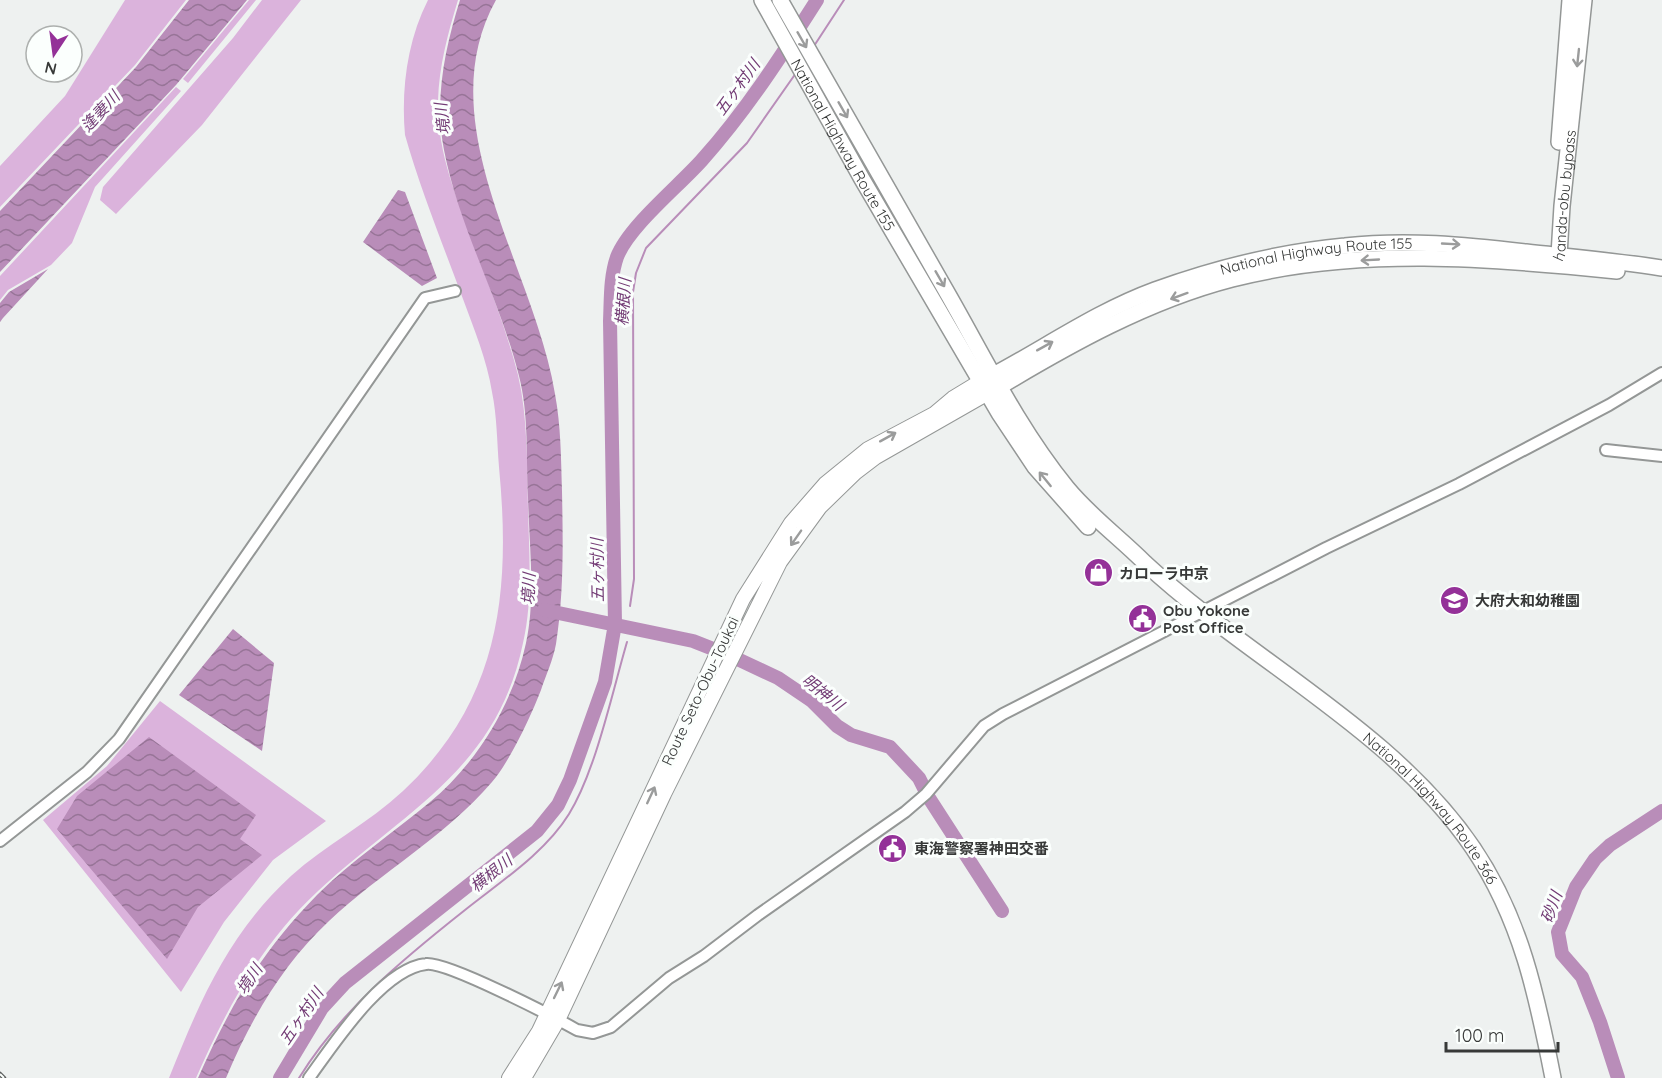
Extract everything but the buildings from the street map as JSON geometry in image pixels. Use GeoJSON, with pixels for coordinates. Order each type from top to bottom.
{"type":"FeatureCollection","features":[{"type":"Feature","properties":{"kind":"highway","name":"National Highway Route 155"},"geometry":{"type":"LineString","coordinates":[[762,0],[803,74],[991,384]]}},
{"type":"Feature","properties":{"kind":"highway","name":"National Highway Route 155"},"geometry":{"type":"LineString","coordinates":[[780,0],[991,384]]}},
{"type":"Feature","properties":{"kind":"highway","name":"handa-obu bypass"},"geometry":{"type":"LineString","coordinates":[[1554,258],[1570,0]]}},
{"type":"Feature","properties":{"kind":"highway","name":"handa-obu bypass"},"geometry":{"type":"LineString","coordinates":[[1554,258],[1562,206],[1584,0]]}},
{"type":"Feature","properties":{"kind":"highway","name":"National Highway Route 155"},"geometry":{"type":"LineString","coordinates":[[991,384],[1101,315],[1153,291],[1253,260],[1346,245],[1453,244],[1662,276]]}},
{"type":"Feature","properties":{"kind":"highway","name":"National Highway Route 155"},"geometry":{"type":"LineString","coordinates":[[1554,258],[1662,267]]}},
{"type":"Feature","properties":{"kind":"highway","name":"National Highway Route 366"},"geometry":{"type":"LineString","coordinates":[[991,384],[1045,460],[1088,512],[1201,611],[1372,739],[1440,804],[1467,840],[1497,889],[1528,964],[1538,995],[1553,1078]]}},
{"type":"Feature","properties":{"kind":"main road","name":"Route Seto-Obu-Toukai"},"geometry":{"type":"LineString","coordinates":[[714,676],[737,648],[780,562],[808,523],[842,484],[876,457],[991,384]]}},
{"type":"Feature","properties":{"kind":"main road","name":"Route Seto-Obu-Toukai"},"geometry":{"type":"LineString","coordinates":[[524,1078],[714,676],[727,634],[767,559],[791,523],[825,484],[868,449],[934,414],[953,398],[991,384]]}},
{"type":"Feature","properties":{"kind":"main road","name":"Route Seto-Obu-Toukai"},"geometry":{"type":"LineString","coordinates":[[509,1078],[552,1017]]}},
{"type":"Feature","properties":{"kind":"street"},"geometry":{"type":"LineString","coordinates":[[0,841],[87,772],[119,739],[425,298],[455,291]]}},
{"type":"Feature","properties":{"kind":"street"},"geometry":{"type":"LineString","coordinates":[[309,1078],[376,995],[404,970],[428,963],[446,967],[583,1032],[593,1033],[611,1027],[669,978],[704,956],[758,915],[905,812],[926,794],[984,726],[1042,693],[1123,654],[1201,611],[1459,484],[1609,405],[1662,373]]}},
{"type":"Feature","properties":{"kind":"street"},"geometry":{"type":"LineString","coordinates":[[1606,450],[1662,456]]}},
{"type":"Feature","properties":{"kind":"shaded area"},"geometry":{"type":"Polygon","coordinates":[[[125,0],[186,0],[135,65],[0,207],[0,166],[65,96],[72,84],[84,84],[84,66],[125,0]]]}},
{"type":"Feature","properties":{"kind":"shaded area"},"geometry":{"type":"Polygon","coordinates":[[[249,0],[256,0],[188,83],[183,79],[249,0]]]}},
{"type":"Feature","properties":{"kind":"shaded area"},"geometry":{"type":"Polygon","coordinates":[[[262,0],[301,0],[202,125],[116,214],[100,200],[103,187],[233,38],[262,0]]]}},
{"type":"Feature","properties":{"kind":"shaded area"},"geometry":{"type":"Polygon","coordinates":[[[428,0],[458,0],[440,75],[438,101],[441,138],[454,191],[514,358],[524,408],[530,576],[523,643],[510,687],[492,724],[469,756],[443,785],[414,811],[318,891],[279,933],[233,1002],[196,1078],[169,1078],[192,1022],[218,970],[250,921],[291,876],[390,803],[435,756],[461,720],[479,682],[492,642],[503,558],[494,401],[480,345],[425,197],[405,135],[404,101],[407,66],[415,32],[428,0]]]}},
{"type":"Feature","properties":{"kind":"shaded area"},"geometry":{"type":"Polygon","coordinates":[[[176,87],[181,91],[95,187],[72,243],[51,265],[8,290],[0,300],[0,276],[176,87]]]}},
{"type":"Feature","properties":{"kind":"shaded area"},"geometry":{"type":"Polygon","coordinates":[[[160,701],[326,821],[273,860],[224,922],[181,992],[43,820],[107,766],[160,701]]]}},
{"type":"Feature","properties":{"kind":"water","name":"逢妻川"},"geometry":{"type":"Polygon","coordinates":[[[189,0],[247,0],[176,85],[0,272],[0,211],[136,67],[189,0]]]}},
{"type":"Feature","properties":{"kind":"water","name":"境川"},"geometry":{"type":"Polygon","coordinates":[[[460,0],[496,0],[478,47],[473,96],[479,146],[492,197],[544,346],[557,406],[560,430],[563,549],[559,625],[555,650],[526,725],[513,751],[492,782],[454,820],[349,903],[312,938],[282,974],[269,994],[226,1078],[198,1078],[222,1027],[248,981],[297,916],[344,870],[430,802],[478,751],[491,731],[512,688],[526,643],[531,608],[531,571],[522,391],[511,347],[459,207],[441,131],[443,74],[460,0]]]}},
{"type":"Feature","properties":{"kind":"water"},"geometry":{"type":"Polygon","coordinates":[[[398,190],[405,192],[437,278],[422,286],[363,242],[398,190]]]}},
{"type":"Feature","properties":{"kind":"water"},"geometry":{"type":"Polygon","coordinates":[[[48,269],[0,322],[0,303],[9,292],[48,269]]]}},
{"type":"Feature","properties":{"kind":"water"},"geometry":{"type":"Polygon","coordinates":[[[233,629],[274,663],[262,751],[179,695],[233,629]]]}},
{"type":"Feature","properties":{"kind":"water"},"geometry":{"type":"Polygon","coordinates":[[[149,737],[256,815],[240,839],[262,855],[198,907],[167,959],[57,829],[77,796],[149,737]]]}},
{"type":"Feature","properties":{"kind":"waterway","name":"五ヶ村川"},"geometry":{"type":"LineString","coordinates":[[280,1078],[322,1008],[345,983],[537,831],[558,805],[570,780],[605,682],[615,624],[610,321],[612,281],[617,257],[632,232],[702,160],[734,122],[777,62],[817,0]]}},
{"type":"Feature","properties":{"kind":"waterway","name":"横根川"},"geometry":{"type":"LineString","coordinates":[[814,46],[844,0]]}},
{"type":"Feature","properties":{"kind":"waterway","name":"横根川"},"geometry":{"type":"LineString","coordinates":[[630,606],[634,579],[633,292],[636,273],[646,248],[747,143],[796,73]]}},
{"type":"Feature","properties":{"kind":"waterway","name":"明神川"},"geometry":{"type":"LineString","coordinates":[[544,610],[693,641],[731,656],[778,678],[812,701],[837,726],[851,735],[890,747],[919,778],[929,798],[1002,911]]}},
{"type":"Feature","properties":{"kind":"waterway","name":"横根川"},"geometry":{"type":"LineString","coordinates":[[299,1078],[334,1030],[374,987],[419,947],[535,854],[559,828],[579,796],[587,776],[627,642]]}},
{"type":"Feature","properties":{"kind":"waterway","name":"砂川"},"geometry":{"type":"LineString","coordinates":[[1618,1078],[1600,1022],[1582,977],[1562,954],[1558,932],[1576,887],[1595,859],[1610,845],[1662,811]]}},
{"type":"Feature","properties":{"kind":"railway"},"geometry":{"type":"LineString","coordinates":[[0,1074],[4,1078]]}},
{"type":"Feature","properties":{"kind":"place","name":"カローラ中京"},"geometry":{"type":"Point","coordinates":[1098,573]}},
{"type":"Feature","properties":{"kind":"place","name":"大府大和幼稚園"},"geometry":{"type":"Point","coordinates":[1454,600]}},
{"type":"Feature","properties":{"kind":"place","name":"Obu Yokone Post Office"},"geometry":{"type":"Point","coordinates":[1142,619]}},
{"type":"Feature","properties":{"kind":"place","name":"東海警察署神田交番"},"geometry":{"type":"Point","coordinates":[893,848]}}]}
